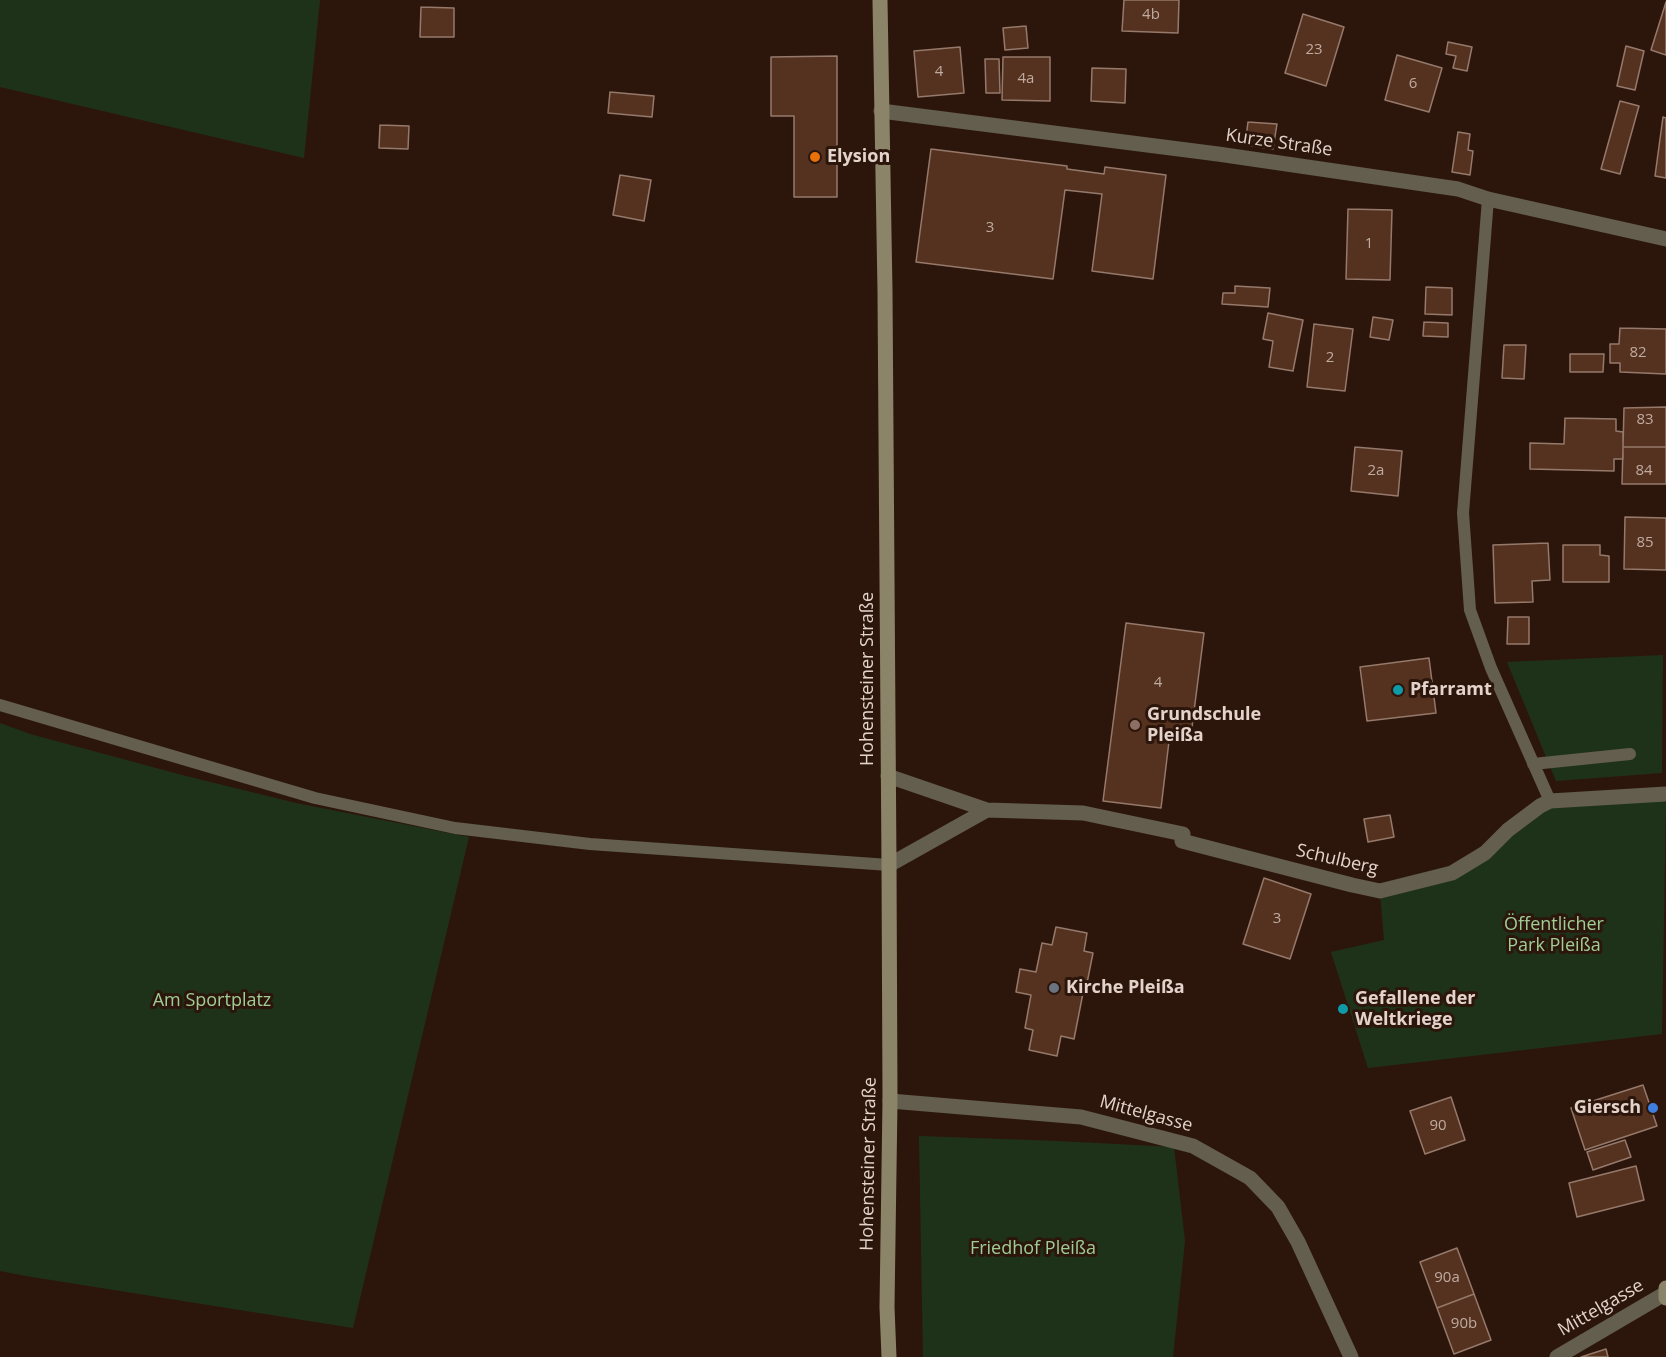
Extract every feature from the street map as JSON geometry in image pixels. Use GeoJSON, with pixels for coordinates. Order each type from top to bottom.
{"type":"FeatureCollection","features":[{"type":"Feature","properties":{"kind":"main road","name":"Hohensteiner Straße"},"geometry":{"type":"LineString","coordinates":[[880,0],[890,865],[887,1307],[889,1357]]}},
{"type":"Feature","properties":{"kind":"main road"},"geometry":{"type":"LineString","coordinates":[[1666,1287],[1666,1298]]}},
{"type":"Feature","properties":{"kind":"street","name":"Kurze Straße"},"geometry":{"type":"LineString","coordinates":[[881,111],[1228,156],[1458,189],[1488,199],[1666,239]]}},
{"type":"Feature","properties":{"kind":"street","name":"Schulberg"},"geometry":{"type":"LineString","coordinates":[[888,776],[987,810],[1083,813],[1183,834],[1182,841],[1380,891],[1452,873],[1485,853],[1508,830],[1550,801],[1666,794]]}},
{"type":"Feature","properties":{"kind":"street"},"geometry":{"type":"LineString","coordinates":[[890,865],[987,810]]}},
{"type":"Feature","properties":{"kind":"street","name":"Mittelgasse"},"geometry":{"type":"LineString","coordinates":[[890,1101],[1081,1117],[1193,1146],[1250,1178],[1278,1208],[1298,1242],[1351,1357]]}},
{"type":"Feature","properties":{"kind":"street","name":"Mittelgasse"},"geometry":{"type":"LineString","coordinates":[[1557,1357],[1666,1293]]}},
{"type":"Feature","properties":{"kind":"lane"},"geometry":{"type":"LineString","coordinates":[[1488,199],[1462,513],[1470,610],[1491,668],[1550,801]]}},
{"type":"Feature","properties":{"kind":"lane"},"geometry":{"type":"LineString","coordinates":[[0,705],[315,798],[454,828],[590,844],[890,865]]}},
{"type":"Feature","properties":{"kind":"lane"},"geometry":{"type":"LineString","coordinates":[[1533,764],[1630,754]]}},
{"type":"Feature","properties":{"kind":"green space"},"geometry":{"type":"Polygon","coordinates":[[[0,0],[320,0],[304,158],[0,87],[0,0]]]}},
{"type":"Feature","properties":{"kind":"green space"},"geometry":{"type":"Polygon","coordinates":[[[1663,655],[1662,773],[1556,781],[1507,662],[1663,655]]]}},
{"type":"Feature","properties":{"kind":"green space","name":"Am Sportplatz"},"geometry":{"type":"Polygon","coordinates":[[[0,723],[30,734],[296,803],[469,837],[353,1328],[0,1271],[0,723]]]}},
{"type":"Feature","properties":{"kind":"green space","name":"Öffentlicher Park Pleißa"},"geometry":{"type":"Polygon","coordinates":[[[1660,794],[1666,803],[1662,1034],[1368,1068],[1331,952],[1384,940],[1380,891],[1473,860],[1540,806],[1660,794]]]}},
{"type":"Feature","properties":{"kind":"green space","name":"Friedhof Pleißa"},"geometry":{"type":"Polygon","coordinates":[[[919,1136],[1174,1147],[1185,1241],[1173,1357],[923,1357],[919,1136]]]}},
{"type":"Feature","properties":{"kind":"building"},"geometry":{"type":"Polygon","coordinates":[[[1124,0],[1179,0],[1178,33],[1122,31],[1124,0]]]}},
{"type":"Feature","properties":{"kind":"building"},"geometry":{"type":"Polygon","coordinates":[[[1666,2],[1666,55],[1651,50],[1666,2]]]}},
{"type":"Feature","properties":{"kind":"building"},"geometry":{"type":"Polygon","coordinates":[[[421,7],[454,8],[454,37],[420,37],[421,7]]]}},
{"type":"Feature","properties":{"kind":"building"},"geometry":{"type":"Polygon","coordinates":[[[1303,14],[1344,27],[1326,86],[1285,73],[1303,14]]]}},
{"type":"Feature","properties":{"kind":"building"},"geometry":{"type":"Polygon","coordinates":[[[1026,26],[1028,48],[1005,50],[1003,28],[1026,26]]]}},
{"type":"Feature","properties":{"kind":"building"},"geometry":{"type":"Polygon","coordinates":[[[1448,42],[1472,47],[1467,71],[1453,68],[1456,56],[1446,54],[1448,42]]]}},
{"type":"Feature","properties":{"kind":"building"},"geometry":{"type":"Polygon","coordinates":[[[1626,46],[1644,51],[1635,90],[1617,86],[1626,46]]]}},
{"type":"Feature","properties":{"kind":"building"},"geometry":{"type":"Polygon","coordinates":[[[960,47],[964,93],[918,97],[914,51],[960,47]]]}},
{"type":"Feature","properties":{"kind":"building"},"geometry":{"type":"Polygon","coordinates":[[[1397,55],[1442,68],[1429,112],[1385,100],[1397,55]]]}},
{"type":"Feature","properties":{"kind":"building","name":"Elysion"},"geometry":{"type":"Polygon","coordinates":[[[837,56],[837,197],[794,197],[794,116],[771,116],[771,57],[837,56]]]}},
{"type":"Feature","properties":{"kind":"building"},"geometry":{"type":"Polygon","coordinates":[[[1003,57],[1050,57],[1050,101],[1002,100],[1003,57]]]}},
{"type":"Feature","properties":{"kind":"building"},"geometry":{"type":"Polygon","coordinates":[[[985,59],[999,59],[1000,93],[986,93],[985,59]]]}},
{"type":"Feature","properties":{"kind":"building"},"geometry":{"type":"Polygon","coordinates":[[[1092,68],[1126,69],[1125,103],[1091,101],[1092,68]]]}},
{"type":"Feature","properties":{"kind":"building"},"geometry":{"type":"Polygon","coordinates":[[[610,92],[654,96],[652,117],[608,113],[610,92]]]}},
{"type":"Feature","properties":{"kind":"building"},"geometry":{"type":"Polygon","coordinates":[[[1620,101],[1639,106],[1620,174],[1601,169],[1620,101]]]}},
{"type":"Feature","properties":{"kind":"building"},"geometry":{"type":"Polygon","coordinates":[[[1663,117],[1666,118],[1666,178],[1655,176],[1663,117]]]}},
{"type":"Feature","properties":{"kind":"building"},"geometry":{"type":"Polygon","coordinates":[[[1248,122],[1277,124],[1273,149],[1245,145],[1248,122]]]}},
{"type":"Feature","properties":{"kind":"building"},"geometry":{"type":"Polygon","coordinates":[[[380,125],[409,126],[408,149],[379,148],[380,125]]]}},
{"type":"Feature","properties":{"kind":"building"},"geometry":{"type":"Polygon","coordinates":[[[1458,132],[1470,134],[1468,150],[1473,151],[1470,175],[1452,172],[1458,132]]]}},
{"type":"Feature","properties":{"kind":"building"},"geometry":{"type":"Polygon","coordinates":[[[931,149],[1067,166],[1067,169],[1104,174],[1105,167],[1166,175],[1153,279],[1092,271],[1102,194],[1065,190],[1053,279],[916,262],[931,149]]]}},
{"type":"Feature","properties":{"kind":"building"},"geometry":{"type":"Polygon","coordinates":[[[620,175],[651,180],[644,221],[613,215],[620,175]]]}},
{"type":"Feature","properties":{"kind":"building"},"geometry":{"type":"Polygon","coordinates":[[[1348,209],[1392,210],[1390,280],[1346,279],[1348,209]]]}},
{"type":"Feature","properties":{"kind":"building"},"geometry":{"type":"Polygon","coordinates":[[[1235,286],[1270,288],[1268,307],[1222,304],[1223,293],[1235,293],[1235,286]]]}},
{"type":"Feature","properties":{"kind":"building"},"geometry":{"type":"Polygon","coordinates":[[[1426,287],[1452,288],[1452,315],[1425,314],[1426,287]]]}},
{"type":"Feature","properties":{"kind":"building"},"geometry":{"type":"Polygon","coordinates":[[[1268,313],[1303,320],[1293,371],[1269,367],[1273,341],[1263,339],[1268,313]]]}},
{"type":"Feature","properties":{"kind":"building"},"geometry":{"type":"Polygon","coordinates":[[[1373,317],[1393,320],[1389,340],[1370,337],[1373,317]]]}},
{"type":"Feature","properties":{"kind":"building"},"geometry":{"type":"Polygon","coordinates":[[[1424,322],[1448,323],[1448,337],[1423,336],[1424,322]]]}},
{"type":"Feature","properties":{"kind":"building"},"geometry":{"type":"Polygon","coordinates":[[[1314,324],[1353,329],[1345,391],[1307,387],[1314,324]]]}},
{"type":"Feature","properties":{"kind":"building"},"geometry":{"type":"Polygon","coordinates":[[[1620,328],[1666,329],[1666,374],[1620,372],[1620,363],[1610,363],[1610,344],[1619,344],[1620,328]]]}},
{"type":"Feature","properties":{"kind":"building"},"geometry":{"type":"Polygon","coordinates":[[[1504,345],[1526,345],[1524,379],[1502,378],[1504,345]]]}},
{"type":"Feature","properties":{"kind":"building"},"geometry":{"type":"Polygon","coordinates":[[[1570,354],[1604,354],[1603,372],[1570,372],[1570,354]]]}},
{"type":"Feature","properties":{"kind":"building"},"geometry":{"type":"Polygon","coordinates":[[[1666,407],[1666,447],[1623,447],[1624,408],[1666,407]]]}},
{"type":"Feature","properties":{"kind":"building"},"geometry":{"type":"Polygon","coordinates":[[[1565,418],[1616,419],[1616,431],[1623,432],[1623,459],[1614,459],[1614,471],[1530,469],[1530,443],[1564,444],[1565,418]]]}},
{"type":"Feature","properties":{"kind":"building"},"geometry":{"type":"Polygon","coordinates":[[[1355,447],[1402,451],[1398,496],[1351,491],[1355,447]]]}},
{"type":"Feature","properties":{"kind":"building"},"geometry":{"type":"Polygon","coordinates":[[[1623,447],[1666,447],[1666,484],[1622,484],[1623,447]]]}},
{"type":"Feature","properties":{"kind":"building"},"geometry":{"type":"Polygon","coordinates":[[[1625,517],[1666,518],[1666,570],[1624,569],[1625,517]]]}},
{"type":"Feature","properties":{"kind":"building"},"geometry":{"type":"Polygon","coordinates":[[[1548,543],[1550,580],[1532,581],[1533,602],[1495,603],[1493,545],[1548,543]]]}},
{"type":"Feature","properties":{"kind":"building"},"geometry":{"type":"Polygon","coordinates":[[[1563,545],[1600,545],[1600,555],[1609,556],[1609,582],[1563,582],[1563,545]]]}},
{"type":"Feature","properties":{"kind":"building"},"geometry":{"type":"Polygon","coordinates":[[[1508,617],[1529,617],[1529,644],[1507,644],[1508,617]]]}},
{"type":"Feature","properties":{"kind":"building","name":"Grundschule Pleißa"},"geometry":{"type":"Polygon","coordinates":[[[1126,623],[1204,633],[1191,735],[1170,733],[1161,808],[1103,801],[1126,623]]]}},
{"type":"Feature","properties":{"kind":"building","name":"Pfarramt"},"geometry":{"type":"Polygon","coordinates":[[[1429,658],[1436,713],[1367,721],[1360,667],[1429,658]]]}},
{"type":"Feature","properties":{"kind":"building"},"geometry":{"type":"Polygon","coordinates":[[[1390,815],[1394,837],[1368,842],[1364,819],[1390,815]]]}},
{"type":"Feature","properties":{"kind":"building"},"geometry":{"type":"Polygon","coordinates":[[[1264,878],[1311,894],[1290,959],[1243,944],[1264,878]]]}},
{"type":"Feature","properties":{"kind":"building","name":"Kirche Pleißa"},"geometry":{"type":"Polygon","coordinates":[[[1056,927],[1087,933],[1084,951],[1093,953],[1087,983],[1092,984],[1089,994],[1083,993],[1074,1039],[1061,1036],[1057,1056],[1029,1050],[1033,1030],[1025,1028],[1031,995],[1016,992],[1020,969],[1036,972],[1042,943],[1052,945],[1056,927]]]}},
{"type":"Feature","properties":{"kind":"building"},"geometry":{"type":"Polygon","coordinates":[[[1643,1085],[1657,1126],[1585,1150],[1571,1108],[1643,1085]]]}},
{"type":"Feature","properties":{"kind":"building"},"geometry":{"type":"Polygon","coordinates":[[[1451,1097],[1465,1140],[1425,1154],[1410,1111],[1451,1097]]]}},
{"type":"Feature","properties":{"kind":"building"},"geometry":{"type":"Polygon","coordinates":[[[1625,1140],[1631,1157],[1593,1170],[1587,1152],[1625,1140]]]}},
{"type":"Feature","properties":{"kind":"building"},"geometry":{"type":"Polygon","coordinates":[[[1636,1166],[1644,1200],[1577,1217],[1569,1183],[1636,1166]]]}},
{"type":"Feature","properties":{"kind":"building"},"geometry":{"type":"Polygon","coordinates":[[[1457,1248],[1474,1294],[1437,1308],[1420,1262],[1457,1248]]]}},
{"type":"Feature","properties":{"kind":"building"},"geometry":{"type":"Polygon","coordinates":[[[1474,1294],[1491,1340],[1454,1354],[1437,1308],[1474,1294]]]}},
{"type":"Feature","properties":{"kind":"building"},"geometry":{"type":"Polygon","coordinates":[[[1606,1349],[1608,1357],[1581,1357],[1606,1349]]]}},
{"type":"Feature","properties":{"kind":"place","name":"Elysion"},"geometry":{"type":"Point","coordinates":[815,157]}},
{"type":"Feature","properties":{"kind":"place","name":"Pfarramt"},"geometry":{"type":"Point","coordinates":[1398,690]}},
{"type":"Feature","properties":{"kind":"place","name":"Grundschule Pleißa"},"geometry":{"type":"Point","coordinates":[1135,725]}},
{"type":"Feature","properties":{"kind":"place","name":"Kirche Pleißa"},"geometry":{"type":"Point","coordinates":[1054,988]}},
{"type":"Feature","properties":{"kind":"place","name":"Gefallene der Weltkriege"},"geometry":{"type":"Point","coordinates":[1343,1009]}},
{"type":"Feature","properties":{"kind":"place","name":"Giersch"},"geometry":{"type":"Point","coordinates":[1653,1108]}}]}
